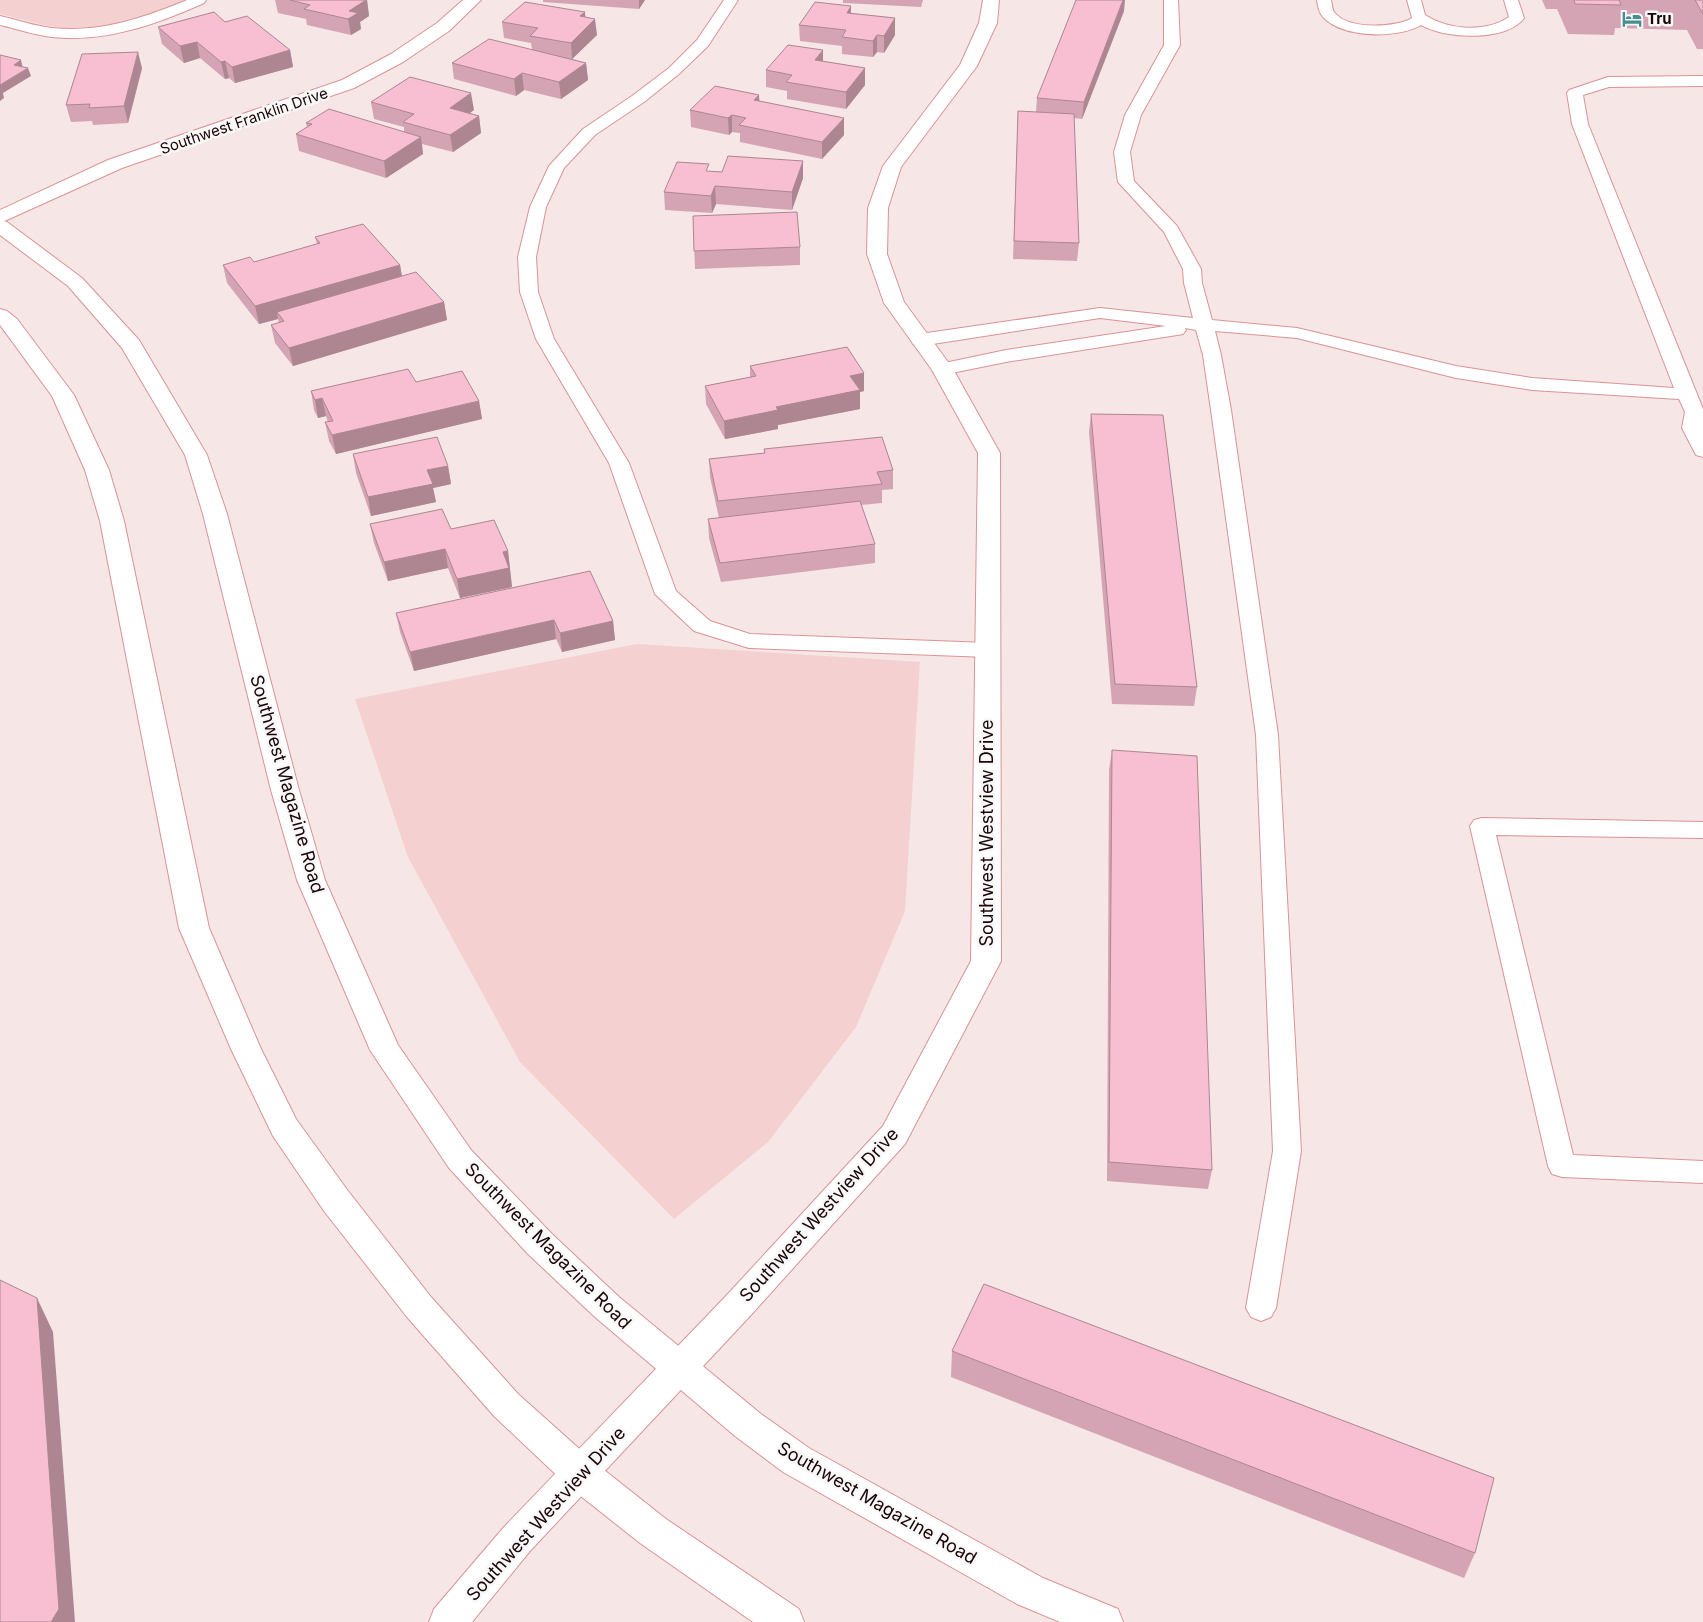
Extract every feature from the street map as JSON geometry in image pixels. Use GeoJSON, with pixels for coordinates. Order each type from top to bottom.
{"type":"FeatureCollection","features":[{"type":"Feature","properties":{"kind":"main road","name":"Southwest Franklin Drive"},"geometry":{"type":"LineString","coordinates":[[0,217],[115,164],[348,84],[397,58],[443,27],[474,0]]}},
{"type":"Feature","properties":{"kind":"main road","name":"Southwest Westview Drive"},"geometry":{"type":"LineString","coordinates":[[448,1622],[517,1539],[679,1369],[894,1135],[986,961],[989,453],[942,369],[894,303],[877,254],[878,208],[892,166],[968,66],[988,23],[991,0]]}},
{"type":"Feature","properties":{"kind":"main road","name":"Southwest Magazine Road"},"geometry":{"type":"LineString","coordinates":[[0,226],[75,282],[130,346],[196,455],[215,514],[285,790],[311,880],[385,1050],[460,1159],[540,1244],[587,1288],[679,1369],[748,1425],[796,1460],[1030,1591],[1104,1622]]}},
{"type":"Feature","properties":{"kind":"main road"},"geometry":{"type":"LineString","coordinates":[[0,315],[10,323],[63,395],[97,470],[118,550],[194,928],[246,1049],[284,1127],[336,1201],[419,1307],[506,1404],[581,1474],[653,1532],[785,1622]]}},
{"type":"Feature","properties":{"kind":"lane"},"geometry":{"type":"LineString","coordinates":[[0,20],[58,33],[91,34],[160,18],[200,0]]}},
{"type":"Feature","properties":{"kind":"lane"},"geometry":{"type":"LineString","coordinates":[[731,0],[703,43],[674,71],[638,99],[589,132],[557,166],[538,207],[527,257],[529,292],[545,339],[619,463],[666,594],[702,626],[749,641],[988,650]]}},
{"type":"Feature","properties":{"kind":"lane"},"geometry":{"type":"LineString","coordinates":[[1171,0],[1172,45],[1134,115],[1122,152],[1126,182],[1171,230],[1192,268],[1193,283],[1212,355],[1221,410],[1267,735],[1287,1152],[1261,1308]]}},
{"type":"Feature","properties":{"kind":"lane"},"geometry":{"type":"LineString","coordinates":[[1324,0],[1327,13],[1338,22],[1358,28],[1398,29],[1413,26],[1421,19]]}},
{"type":"Feature","properties":{"kind":"lane"},"geometry":{"type":"LineString","coordinates":[[1414,0],[1417,14],[1421,19],[1436,26],[1475,32],[1511,24],[1517,18],[1511,0]]}},
{"type":"Feature","properties":{"kind":"lane"},"geometry":{"type":"LineString","coordinates":[[1703,81],[1608,82],[1575,93],[1580,124],[1686,394],[1695,412],[1692,428],[1703,451]]}},
{"type":"Feature","properties":{"kind":"lane"},"geometry":{"type":"LineString","coordinates":[[920,340],[1100,313],[1297,333],[1456,372],[1532,384],[1686,394]]}},
{"type":"Feature","properties":{"kind":"lane"},"geometry":{"type":"LineString","coordinates":[[942,369],[1006,356],[1204,325]]}},
{"type":"Feature","properties":{"kind":"lane"},"geometry":{"type":"LineString","coordinates":[[1703,830],[1482,826],[1562,1166],[1703,1172]]}},
{"type":"Feature","properties":{"kind":"shaded area"},"geometry":{"type":"Polygon","coordinates":[[[0,0],[186,0],[118,25],[75,29],[47,25],[0,14],[0,0]]]}},
{"type":"Feature","properties":{"kind":"shaded area"},"geometry":{"type":"Polygon","coordinates":[[[637,644],[920,662],[905,911],[856,1027],[768,1142],[674,1219],[520,1062],[408,857],[355,699],[637,644]]]}},
{"type":"Feature","properties":{"kind":"building"},"geometry":{"type":"Polygon","coordinates":[[[290,0],[366,0],[349,11],[358,13],[348,19],[304,9],[310,5],[290,0]]]}},
{"type":"Feature","properties":{"kind":"building"},"geometry":{"type":"Polygon","coordinates":[[[1076,0],[1123,0],[1084,102],[1037,98],[1076,0]]]}},
{"type":"Feature","properties":{"kind":"building"},"geometry":{"type":"Polygon","coordinates":[[[1574,0],[1619,0],[1621,5],[1575,4],[1574,0]]]}},
{"type":"Feature","properties":{"kind":"building"},"geometry":{"type":"Polygon","coordinates":[[[1695,0],[1703,0],[1703,14],[1695,0]]]}},
{"type":"Feature","properties":{"kind":"building"},"geometry":{"type":"Polygon","coordinates":[[[525,2],[585,12],[580,16],[595,19],[571,43],[530,36],[538,28],[502,22],[525,2]]]}},
{"type":"Feature","properties":{"kind":"building"},"geometry":{"type":"Polygon","coordinates":[[[815,2],[851,6],[847,13],[895,18],[884,36],[877,35],[873,41],[842,37],[846,30],[799,25],[815,2]]]}},
{"type":"Feature","properties":{"kind":"building"},"geometry":{"type":"Polygon","coordinates":[[[214,12],[225,22],[247,16],[290,50],[232,67],[225,61],[221,62],[197,42],[180,46],[158,27],[214,12]]]}},
{"type":"Feature","properties":{"kind":"building"},"geometry":{"type":"Polygon","coordinates":[[[489,39],[586,63],[559,82],[522,73],[514,79],[452,63],[489,39]]]}},
{"type":"Feature","properties":{"kind":"building"},"geometry":{"type":"Polygon","coordinates":[[[788,45],[823,50],[815,60],[865,68],[846,92],[786,82],[792,75],[766,70],[788,45]]]}},
{"type":"Feature","properties":{"kind":"building"},"geometry":{"type":"Polygon","coordinates":[[[138,52],[124,106],[89,108],[90,104],[66,105],[82,54],[138,52]]]}},
{"type":"Feature","properties":{"kind":"building"},"geometry":{"type":"Polygon","coordinates":[[[0,55],[21,60],[14,65],[28,68],[0,85],[0,55]]]}},
{"type":"Feature","properties":{"kind":"building"},"geometry":{"type":"Polygon","coordinates":[[[410,77],[471,93],[450,108],[479,116],[450,135],[403,122],[414,114],[371,102],[410,77]]]}},
{"type":"Feature","properties":{"kind":"building"},"geometry":{"type":"Polygon","coordinates":[[[715,86],[759,95],[754,100],[844,118],[822,142],[739,125],[746,118],[732,115],[728,118],[690,110],[715,86]]]}},
{"type":"Feature","properties":{"kind":"building"},"geometry":{"type":"Polygon","coordinates":[[[329,109],[421,137],[384,161],[296,134],[312,124],[306,123],[329,109]]]}},
{"type":"Feature","properties":{"kind":"building"},"geometry":{"type":"Polygon","coordinates":[[[1018,111],[1074,114],[1079,243],[1014,241],[1018,111]]]}},
{"type":"Feature","properties":{"kind":"building"},"geometry":{"type":"Polygon","coordinates":[[[728,156],[803,161],[792,192],[715,186],[711,196],[664,192],[677,162],[709,164],[706,171],[722,172],[728,156]]]}},
{"type":"Feature","properties":{"kind":"building"},"geometry":{"type":"Polygon","coordinates":[[[797,212],[800,247],[694,251],[693,216],[797,212]]]}},
{"type":"Feature","properties":{"kind":"building"},"geometry":{"type":"Polygon","coordinates":[[[363,224],[400,265],[255,306],[223,265],[250,257],[254,262],[320,243],[315,237],[363,224]]]}},
{"type":"Feature","properties":{"kind":"building"},"geometry":{"type":"Polygon","coordinates":[[[416,272],[444,302],[289,348],[271,325],[284,321],[277,312],[416,272]]]}},
{"type":"Feature","properties":{"kind":"building"},"geometry":{"type":"Polygon","coordinates":[[[847,347],[864,373],[850,376],[860,390],[776,407],[778,410],[724,421],[705,386],[756,376],[750,366],[847,347]]]}},
{"type":"Feature","properties":{"kind":"building"},"geometry":{"type":"Polygon","coordinates":[[[408,369],[416,382],[462,371],[479,401],[332,435],[325,422],[333,421],[322,398],[315,400],[311,391],[408,369]]]}},
{"type":"Feature","properties":{"kind":"building"},"geometry":{"type":"Polygon","coordinates":[[[1091,414],[1163,415],[1197,687],[1115,684],[1091,414]]]}},
{"type":"Feature","properties":{"kind":"building"},"geometry":{"type":"Polygon","coordinates":[[[437,437],[448,466],[427,470],[433,484],[368,497],[353,454],[437,437]]]}},
{"type":"Feature","properties":{"kind":"building"},"geometry":{"type":"Polygon","coordinates":[[[882,437],[893,470],[877,472],[882,484],[718,501],[709,459],[765,453],[764,449],[882,437]]]}},
{"type":"Feature","properties":{"kind":"building"},"geometry":{"type":"Polygon","coordinates":[[[860,501],[875,544],[720,563],[708,519],[860,501]]]}},
{"type":"Feature","properties":{"kind":"building"},"geometry":{"type":"Polygon","coordinates":[[[442,509],[451,529],[494,520],[508,551],[503,552],[509,568],[457,579],[445,549],[384,562],[370,524],[442,509]]]}},
{"type":"Feature","properties":{"kind":"building"},"geometry":{"type":"Polygon","coordinates":[[[590,571],[613,621],[560,633],[554,620],[410,652],[396,613],[590,571]]]}},
{"type":"Feature","properties":{"kind":"building"},"geometry":{"type":"Polygon","coordinates":[[[1112,750],[1197,756],[1212,1170],[1109,1162],[1112,750]]]}},
{"type":"Feature","properties":{"kind":"building"},"geometry":{"type":"Polygon","coordinates":[[[0,1280],[37,1298],[59,1609],[51,1622],[0,1622],[0,1280]]]}},
{"type":"Feature","properties":{"kind":"building"},"geometry":{"type":"Polygon","coordinates":[[[984,1284],[1494,1478],[1475,1553],[952,1351],[984,1284]]]}},
{"type":"Feature","properties":{"kind":"place","name":"Tru"},"geometry":{"type":"Point","coordinates":[1632,19]}}]}
